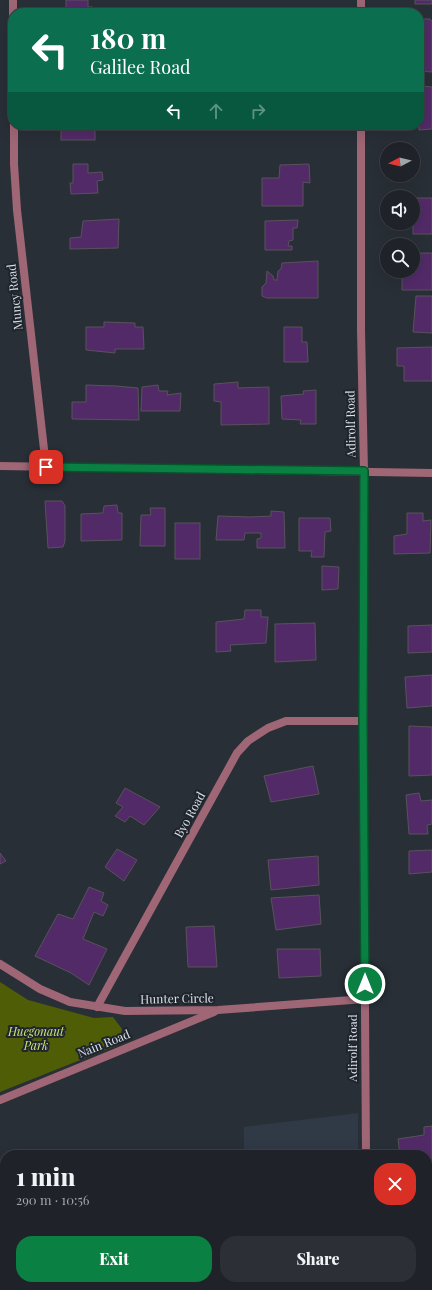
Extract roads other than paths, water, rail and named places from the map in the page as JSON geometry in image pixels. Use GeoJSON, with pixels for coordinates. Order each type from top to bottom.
{"type":"FeatureCollection","features":[{"type":"Feature","properties":{"kind":"street","name":"Muncy Road"},"geometry":{"type":"LineString","coordinates":[[14,130],[14,164],[17,210],[46,467]]}},
{"type":"Feature","properties":{"kind":"street","name":"Adirolf Road"},"geometry":{"type":"LineString","coordinates":[[361,130],[361,330],[364,471],[363,721],[366,1150]]}},
{"type":"Feature","properties":{"kind":"street"},"geometry":{"type":"LineString","coordinates":[[0,466],[432,473]]}},
{"type":"Feature","properties":{"kind":"street","name":"Byo Road"},"geometry":{"type":"LineString","coordinates":[[98,1007],[237,753],[248,741],[268,728],[286,722],[363,721]]}},
{"type":"Feature","properties":{"kind":"street","name":"Hunter Circle"},"geometry":{"type":"LineString","coordinates":[[0,964],[40,989],[70,1002],[125,1011],[218,1010],[365,999]]}},
{"type":"Feature","properties":{"kind":"street","name":"Nain Road"},"geometry":{"type":"LineString","coordinates":[[0,1100],[218,1010]]}},
{"type":"Feature","properties":{"kind":"park label","name":"Huegonaut Park"},"geometry":{"type":"Point","coordinates":[36,1039]}}]}
